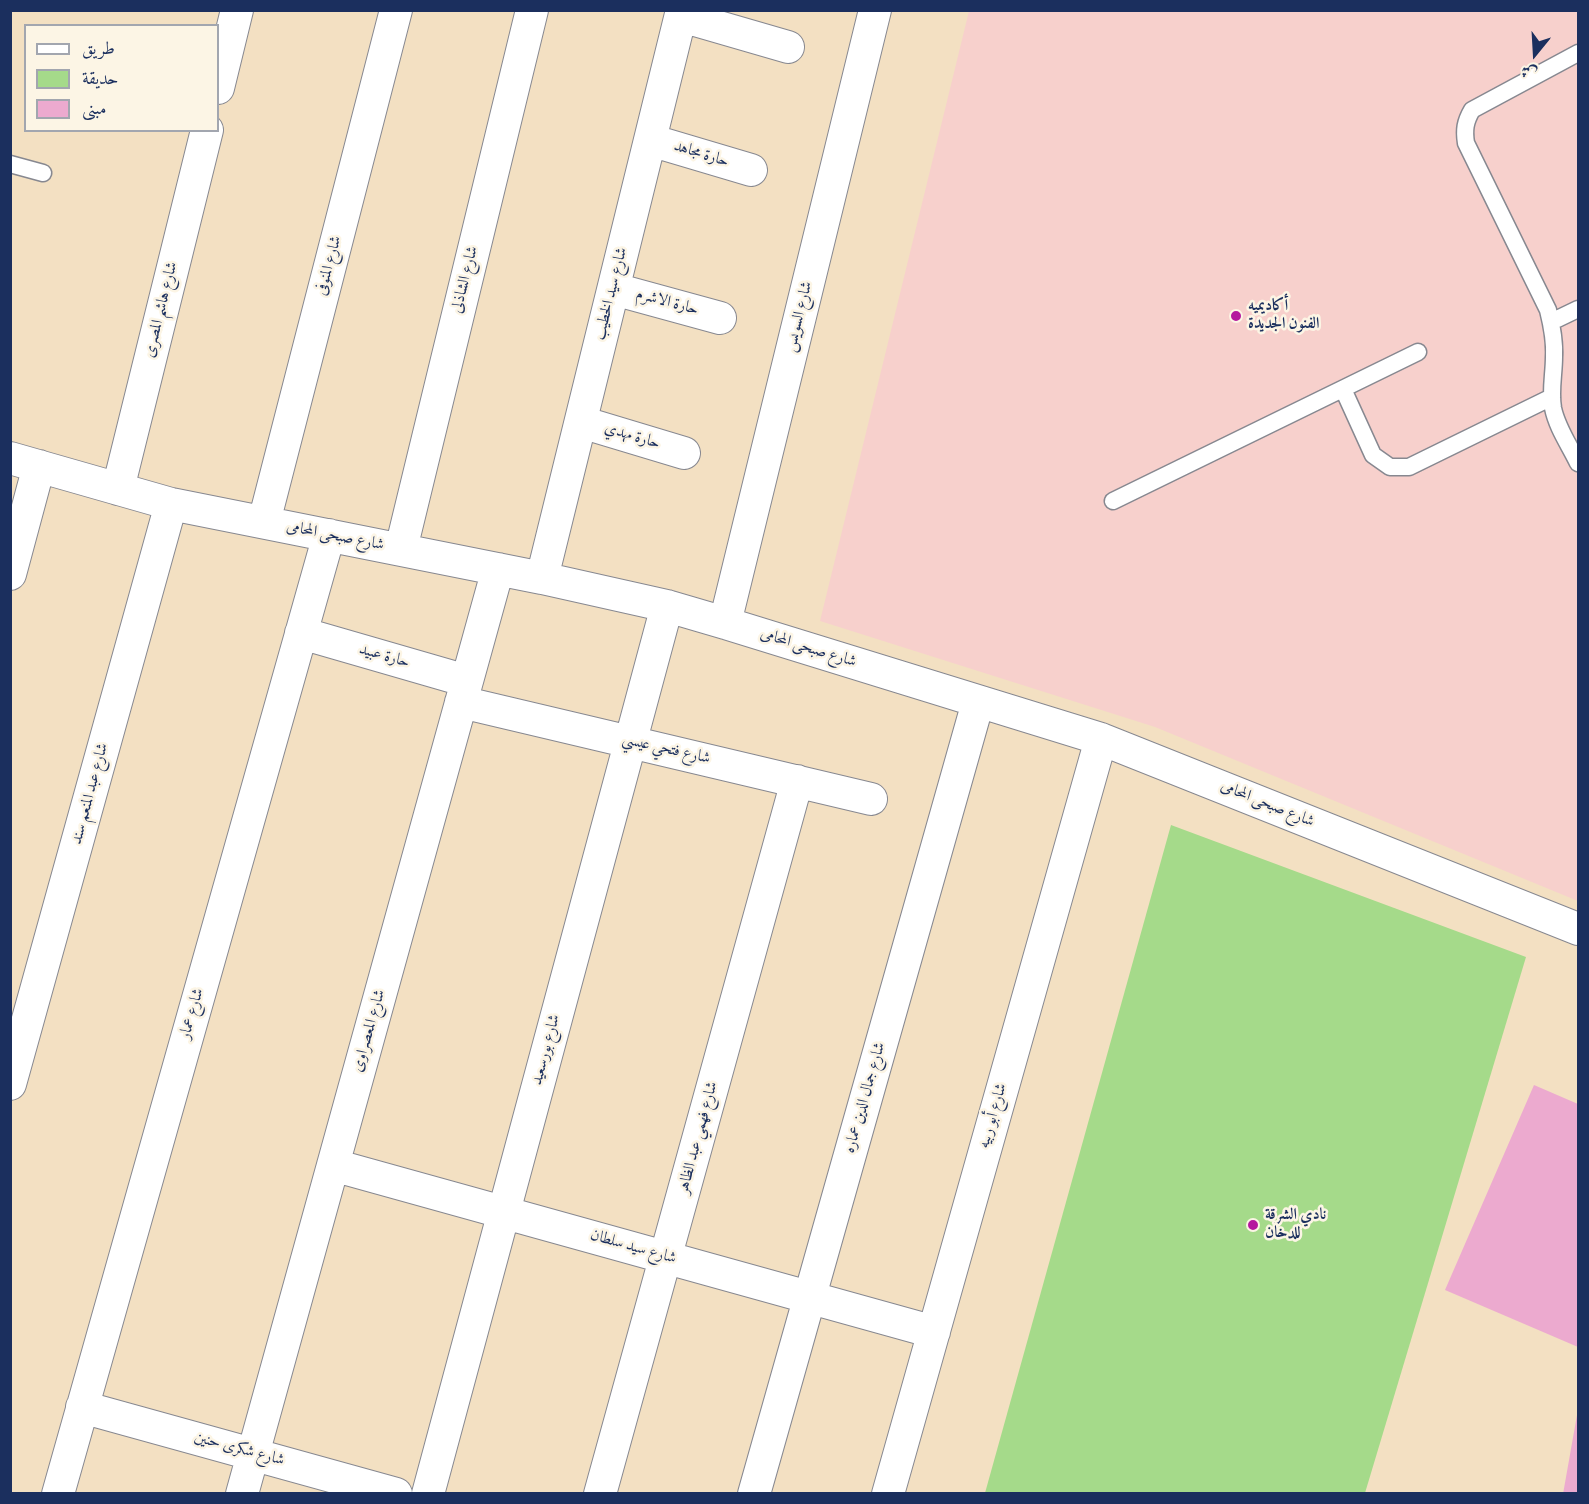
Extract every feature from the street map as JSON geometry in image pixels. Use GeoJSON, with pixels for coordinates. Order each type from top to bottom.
{"type":"FeatureCollection","features":[{"type":"Feature","properties":{"kind":"street"},"geometry":{"type":"LineString","coordinates":[[219,84],[237,10]]}},
{"type":"Feature","properties":{"kind":"street","name":"شارع المنوفى"},"geometry":{"type":"LineString","coordinates":[[264,522],[396,10]]}},
{"type":"Feature","properties":{"kind":"street","name":"شارع الشاذلى"},"geometry":{"type":"LineString","coordinates":[[401,549],[532,10]]}},
{"type":"Feature","properties":{"kind":"street","name":"شارع السويس"},"geometry":{"type":"LineString","coordinates":[[725,623],[875,10]]}},
{"type":"Feature","properties":{"kind":"street"},"geometry":{"type":"LineString","coordinates":[[681,14],[788,47]]}},
{"type":"Feature","properties":{"kind":"street","name":"شارع سيد الخطيب"},"geometry":{"type":"LineString","coordinates":[[542,578],[681,14]]}},
{"type":"Feature","properties":{"kind":"street","name":"شارع هاشم المصرى"},"geometry":{"type":"LineString","coordinates":[[118,489],[207,132]]}},
{"type":"Feature","properties":{"kind":"street","name":"حارة مجاهد"},"geometry":{"type":"LineString","coordinates":[[650,140],[751,170]]}},
{"type":"Feature","properties":{"kind":"street","name":"حارة الاشرم"},"geometry":{"type":"LineString","coordinates":[[614,289],[720,318]]}},
{"type":"Feature","properties":{"kind":"street","name":"حارة مهدي"},"geometry":{"type":"LineString","coordinates":[[581,422],[684,453]]}},
{"type":"Feature","properties":{"kind":"street"},"geometry":{"type":"LineString","coordinates":[[10,574],[25,462]]}},
{"type":"Feature","properties":{"kind":"street","name":"شارع صبحى المحامى"},"geometry":{"type":"LineString","coordinates":[[25,462],[171,504],[542,578],[667,606],[725,623],[1101,739],[1578,929]]}},
{"type":"Feature","properties":{"kind":"street","name":"شارع عبد المنعم سند"},"geometry":{"type":"LineString","coordinates":[[10,1084],[16,1038],[171,504]]}},
{"type":"Feature","properties":{"kind":"street","name":"شارع عمار"},"geometry":{"type":"LineString","coordinates":[[58,1494],[329,535]]}},
{"type":"Feature","properties":{"kind":"street","name":"شارع المعصراوى"},"geometry":{"type":"LineString","coordinates":[[242,1494],[498,569]]}},
{"type":"Feature","properties":{"kind":"street","name":"شارع بورسعيد"},"geometry":{"type":"LineString","coordinates":[[428,1494],[667,606]]}},
{"type":"Feature","properties":{"kind":"street","name":"حارة عبيد"},"geometry":{"type":"LineString","coordinates":[[301,633],[464,692]]}},
{"type":"Feature","properties":{"kind":"street","name":"شارع فتحي عيسي"},"geometry":{"type":"LineString","coordinates":[[464,692],[631,742],[871,799]]}},
{"type":"Feature","properties":{"kind":"street","name":"شارع جمال الدين عماره"},"geometry":{"type":"LineString","coordinates":[[754,1494],[978,702]]}},
{"type":"Feature","properties":{"kind":"street","name":"شارع أبو ربيه"},"geometry":{"type":"LineString","coordinates":[[888,1494],[1101,739]]}},
{"type":"Feature","properties":{"kind":"street","name":"شارع فهمي عبد الظاهر"},"geometry":{"type":"LineString","coordinates":[[600,1494],[797,782]]}},
{"type":"Feature","properties":{"kind":"street","name":"شارع سيد سلطان"},"geometry":{"type":"LineString","coordinates":[[333,1165],[934,1332]]}},
{"type":"Feature","properties":{"kind":"street","name":"شارع شكرى حنين"},"geometry":{"type":"LineString","coordinates":[[82,1407],[396,1494]]}},
{"type":"Feature","properties":{"kind":"lane"},"geometry":{"type":"LineString","coordinates":[[1578,53],[1472,110],[1466,120],[1465,133],[1466,143],[1548,310],[1554,334],[1552,397],[1557,421],[1578,464]]}},
{"type":"Feature","properties":{"kind":"lane"},"geometry":{"type":"LineString","coordinates":[[10,164],[43,173]]}},
{"type":"Feature","properties":{"kind":"lane"},"geometry":{"type":"LineString","coordinates":[[1551,322],[1578,309]]}},
{"type":"Feature","properties":{"kind":"lane"},"geometry":{"type":"LineString","coordinates":[[1113,501],[1418,352]]}},
{"type":"Feature","properties":{"kind":"lane"},"geometry":{"type":"LineString","coordinates":[[1343,389],[1373,455],[1390,467],[1397,468],[1409,467],[1552,397]]}},
{"type":"Feature","properties":{"kind":"shaded area","name":"أكاديميه الفنون الجديدة"},"geometry":{"type":"Polygon","coordinates":[[[969,11],[1578,11],[1578,901],[1155,727],[820,621],[969,11]]]}},
{"type":"Feature","properties":{"kind":"green space","name":"نادي الشرقة للدخان"},"geometry":{"type":"Polygon","coordinates":[[[1171,825],[1526,957],[1365,1493],[985,1493],[1171,825]]]}},
{"type":"Feature","properties":{"kind":"building"},"geometry":{"type":"Polygon","coordinates":[[[1534,1085],[1578,1104],[1578,1347],[1445,1290],[1534,1085]]]}},
{"type":"Feature","properties":{"kind":"building"},"geometry":{"type":"Polygon","coordinates":[[[1577,1415],[1578,1494],[1563,1494],[1577,1415]]]}},
{"type":"Feature","properties":{"kind":"place","name":"أكاديميه الفنون الجديدة"},"geometry":{"type":"Point","coordinates":[1236,316]}},
{"type":"Feature","properties":{"kind":"place","name":"نادي الشرقة للدخان"},"geometry":{"type":"Point","coordinates":[1253,1225]}}]}
